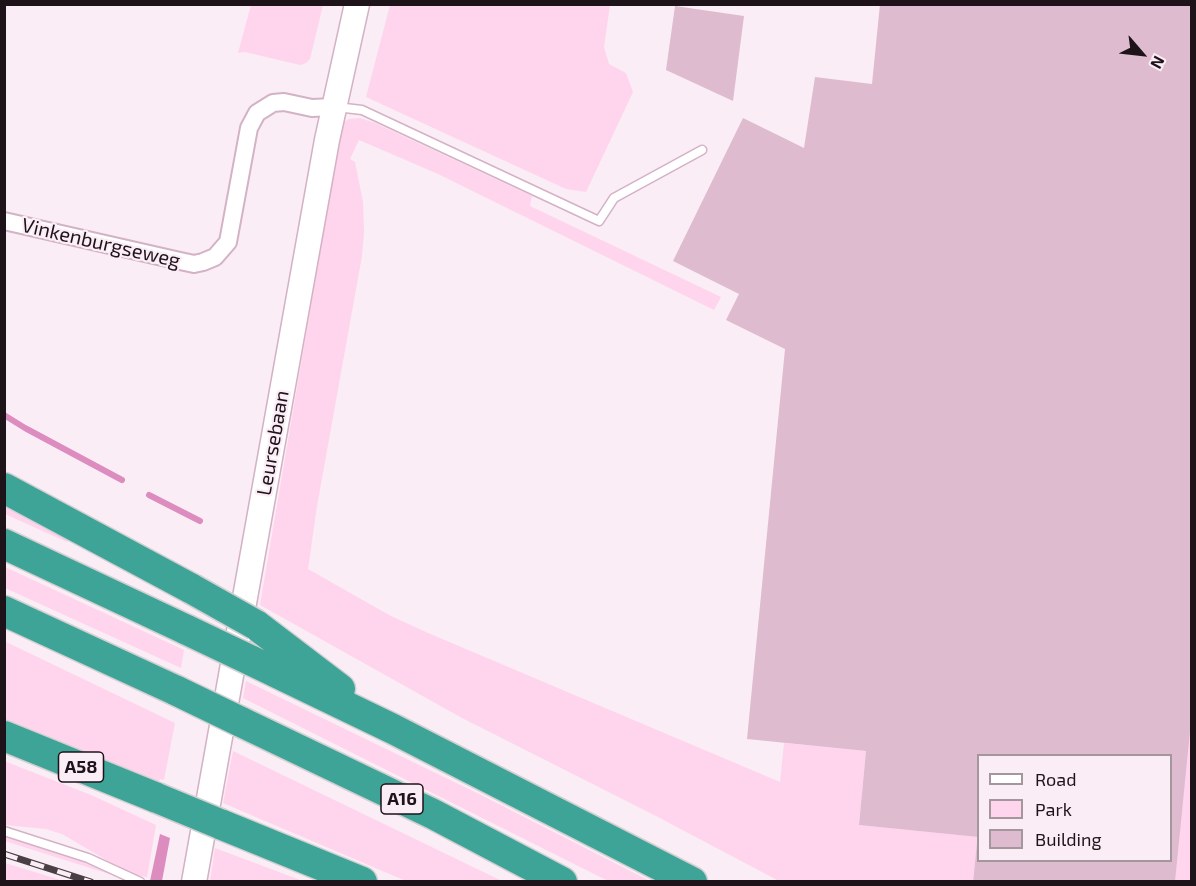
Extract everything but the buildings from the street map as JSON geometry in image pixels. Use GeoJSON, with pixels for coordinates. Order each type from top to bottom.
{"type":"FeatureCollection","features":[{"type":"Feature","properties":{"kind":"highway"},"geometry":{"type":"LineString","coordinates":[[4,488],[256,625],[393,729]]}},
{"type":"Feature","properties":{"kind":"highway"},"geometry":{"type":"LineString","coordinates":[[4,544],[393,729],[692,882]]}},
{"type":"Feature","properties":{"kind":"highway","name":"A16"},"geometry":{"type":"LineString","coordinates":[[4,611],[433,814],[562,882]]}},
{"type":"Feature","properties":{"kind":"highway","name":"A58"},"geometry":{"type":"LineString","coordinates":[[4,736],[362,882]]}},
{"type":"Feature","properties":{"kind":"street","name":"Leursebaan"},"geometry":{"type":"LineString","coordinates":[[194,882],[334,107],[357,4]]}},
{"type":"Feature","properties":{"kind":"street","name":"Vinkenburgseweg"},"geometry":{"type":"LineString","coordinates":[[4,221],[194,264],[215,258],[228,242],[249,128],[257,113],[273,103],[284,102],[312,108],[334,107]]}},
{"type":"Feature","properties":{"kind":"lane"},"geometry":{"type":"LineString","coordinates":[[334,107],[362,110],[599,221],[614,198],[702,150]]}},
{"type":"Feature","properties":{"kind":"lane"},"geometry":{"type":"LineString","coordinates":[[4,831],[88,858],[140,882]]}},
{"type":"Feature","properties":{"kind":"green space"},"geometry":{"type":"Polygon","coordinates":[[[251,5],[323,5],[310,59],[300,65],[245,52],[238,53],[251,5]]]}},
{"type":"Feature","properties":{"kind":"green space"},"geometry":{"type":"Polygon","coordinates":[[[390,5],[610,5],[604,47],[609,64],[626,73],[633,92],[586,192],[566,189],[366,97],[390,5]]]}},
{"type":"Feature","properties":{"kind":"green space"},"geometry":{"type":"Polygon","coordinates":[[[360,118],[375,123],[532,196],[530,206],[721,297],[714,310],[438,174],[359,140],[350,159],[355,162],[363,202],[362,256],[317,506],[308,569],[389,615],[428,633],[780,782],[784,743],[866,751],[859,825],[977,837],[973,881],[779,881],[462,718],[260,605],[342,123],[349,119],[360,118]]]}},
{"type":"Feature","properties":{"kind":"green space"},"geometry":{"type":"Polygon","coordinates":[[[5,502],[69,537],[67,542],[5,514],[5,502]]]}},
{"type":"Feature","properties":{"kind":"green space"},"geometry":{"type":"Polygon","coordinates":[[[5,567],[184,650],[181,668],[5,588],[5,567]]]}},
{"type":"Feature","properties":{"kind":"green space"},"geometry":{"type":"Polygon","coordinates":[[[4,641],[175,723],[164,780],[160,779],[159,783],[5,720],[4,641]]]}},
{"type":"Feature","properties":{"kind":"green space"},"geometry":{"type":"Polygon","coordinates":[[[246,681],[481,795],[650,881],[608,881],[243,698],[246,681]]]}},
{"type":"Feature","properties":{"kind":"green space"},"geometry":{"type":"Polygon","coordinates":[[[1191,711],[1191,881],[1175,881],[1191,711]]]}},
{"type":"Feature","properties":{"kind":"green space"},"geometry":{"type":"Polygon","coordinates":[[[233,751],[502,881],[406,881],[223,803],[233,751]]]}},
{"type":"Feature","properties":{"kind":"green space"},"geometry":{"type":"Polygon","coordinates":[[[4,761],[91,795],[156,825],[147,877],[136,875],[108,861],[62,834],[46,829],[5,825],[4,761]]]}},
{"type":"Feature","properties":{"kind":"green space"},"geometry":{"type":"Polygon","coordinates":[[[4,835],[67,854],[131,881],[5,841],[4,835]]]}},
{"type":"Feature","properties":{"kind":"green space"},"geometry":{"type":"Polygon","coordinates":[[[215,848],[303,881],[210,881],[215,848]]]}},
{"type":"Feature","properties":{"kind":"green space"},"geometry":{"type":"Polygon","coordinates":[[[5,863],[64,881],[5,881],[5,863]]]}},
{"type":"Feature","properties":{"kind":"shaded area"},"geometry":{"type":"Polygon","coordinates":[[[160,834],[170,838],[162,881],[150,881],[160,834]]]}},
{"type":"Feature","properties":{"kind":"waterway"},"geometry":{"type":"LineString","coordinates":[[4,415],[122,480]]}},
{"type":"Feature","properties":{"kind":"waterway"},"geometry":{"type":"LineString","coordinates":[[149,495],[200,521]]}},
{"type":"Feature","properties":{"kind":"railway"},"geometry":{"type":"LineString","coordinates":[[4,854],[91,882]]}}]}
